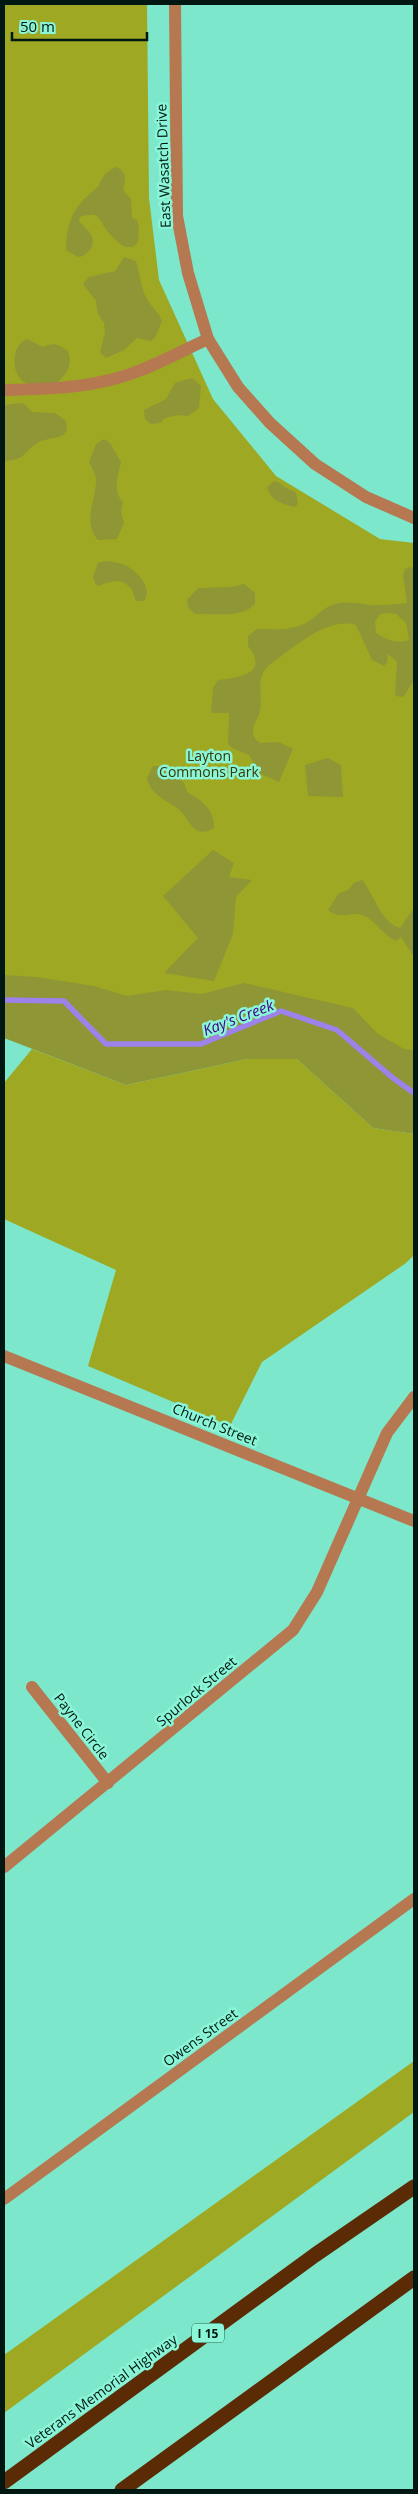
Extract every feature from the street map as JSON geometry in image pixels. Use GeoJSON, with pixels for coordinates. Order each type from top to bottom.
{"type":"FeatureCollection","features":[{"type":"Feature","properties":{"kind":"highway","name":"Veterans Memorial Highway"},"geometry":{"type":"LineString","coordinates":[[4,2482],[315,2255],[414,2187]]}},
{"type":"Feature","properties":{"kind":"highway"},"geometry":{"type":"LineString","coordinates":[[122,2490],[414,2278]]}},
{"type":"Feature","properties":{"kind":"street","name":"East Wasatch Drive"},"geometry":{"type":"LineString","coordinates":[[175,4],[177,216],[188,272],[208,339],[238,387],[270,424],[315,464],[366,497],[414,518]]}},
{"type":"Feature","properties":{"kind":"street"},"geometry":{"type":"LineString","coordinates":[[4,390],[51,389],[88,385],[140,370],[208,339]]}},
{"type":"Feature","properties":{"kind":"street","name":"Church Street"},"geometry":{"type":"LineString","coordinates":[[4,1356],[414,1521]]}},
{"type":"Feature","properties":{"kind":"street","name":"Spurlock Street"},"geometry":{"type":"LineString","coordinates":[[4,1867],[293,1630],[317,1592],[387,1433],[414,1397]]}},
{"type":"Feature","properties":{"kind":"street","name":"Payne Circle"},"geometry":{"type":"LineString","coordinates":[[32,1687],[108,1783]]}},
{"type":"Feature","properties":{"kind":"street","name":"Owens Street"},"geometry":{"type":"LineString","coordinates":[[4,2199],[414,1898]]}},
{"type":"Feature","properties":{"kind":"green space","name":"Layton Commons Park"},"geometry":{"type":"Polygon","coordinates":[[[4,4],[147,4],[149,198],[159,280],[213,399],[276,476],[380,539],[414,543],[414,1083],[4,984],[4,4]]]}},
{"type":"Feature","properties":{"kind":"green space"},"geometry":{"type":"Polygon","coordinates":[[[116,167],[125,176],[123,190],[131,199],[132,218],[137,220],[139,228],[138,242],[133,247],[125,247],[109,233],[98,217],[87,215],[80,217],[79,221],[91,235],[93,244],[87,253],[78,257],[66,250],[70,221],[83,200],[99,186],[105,174],[116,167]]]}},
{"type":"Feature","properties":{"kind":"green space"},"geometry":{"type":"Polygon","coordinates":[[[124,257],[136,261],[146,297],[162,321],[156,336],[151,341],[137,338],[124,350],[106,358],[100,353],[105,332],[104,323],[98,314],[96,301],[83,284],[89,277],[115,271],[124,257]]]}},
{"type":"Feature","properties":{"kind":"green space"},"geometry":{"type":"Polygon","coordinates":[[[27,339],[43,347],[56,344],[68,351],[70,361],[68,369],[57,383],[29,384],[18,376],[15,355],[21,342],[27,339]]]}},
{"type":"Feature","properties":{"kind":"green space"},"geometry":{"type":"Polygon","coordinates":[[[192,378],[201,386],[199,408],[188,416],[178,415],[165,418],[160,423],[151,424],[145,419],[144,410],[166,399],[175,383],[192,378]]]}},
{"type":"Feature","properties":{"kind":"green space"},"geometry":{"type":"Polygon","coordinates":[[[23,403],[32,412],[55,413],[66,421],[67,429],[64,435],[34,445],[23,456],[4,461],[4,405],[23,403]]]}},
{"type":"Feature","properties":{"kind":"green space"},"geometry":{"type":"Polygon","coordinates":[[[104,439],[110,443],[121,462],[117,477],[117,488],[123,502],[121,512],[124,523],[117,539],[98,540],[93,533],[90,518],[96,480],[89,462],[96,444],[104,439]]]}},
{"type":"Feature","properties":{"kind":"green space"},"geometry":{"type":"Polygon","coordinates":[[[274,481],[294,492],[297,495],[298,504],[294,507],[281,503],[274,498],[267,487],[274,481]]]}},
{"type":"Feature","properties":{"kind":"green space"},"geometry":{"type":"Polygon","coordinates":[[[106,561],[127,566],[142,579],[147,590],[144,601],[136,601],[132,590],[125,583],[116,581],[98,586],[95,583],[93,577],[98,563],[106,561]]]}},
{"type":"Feature","properties":{"kind":"green space"},"geometry":{"type":"Polygon","coordinates":[[[411,567],[414,569],[414,680],[404,696],[395,695],[397,662],[388,654],[387,663],[384,666],[372,660],[356,625],[333,625],[309,636],[268,666],[262,676],[260,687],[261,705],[253,727],[254,736],[260,743],[279,742],[293,749],[279,782],[259,773],[249,755],[232,748],[228,744],[229,713],[211,713],[213,688],[218,680],[235,678],[254,668],[256,662],[248,646],[248,636],[257,629],[282,629],[300,626],[310,621],[327,607],[339,603],[376,605],[407,603],[403,575],[405,569],[411,567]],[[380,614],[375,622],[376,633],[392,641],[409,640],[406,623],[396,614],[380,614]]]}},
{"type":"Feature","properties":{"kind":"green space"},"geometry":{"type":"Polygon","coordinates":[[[244,584],[255,593],[255,604],[242,612],[195,614],[188,607],[187,600],[198,588],[231,587],[244,584]]]}},
{"type":"Feature","properties":{"kind":"green space"},"geometry":{"type":"Polygon","coordinates":[[[328,758],[341,765],[343,797],[308,796],[305,765],[328,758]]]}},
{"type":"Feature","properties":{"kind":"green space"},"geometry":{"type":"Polygon","coordinates":[[[153,766],[170,770],[183,781],[187,792],[202,802],[209,810],[212,815],[214,828],[201,832],[196,830],[177,808],[155,793],[147,778],[153,766]]]}},
{"type":"Feature","properties":{"kind":"green space"},"geometry":{"type":"Polygon","coordinates":[[[213,850],[234,863],[229,877],[252,880],[236,897],[233,934],[214,981],[164,973],[198,938],[163,896],[213,850]]]}},
{"type":"Feature","properties":{"kind":"green space"},"geometry":{"type":"Polygon","coordinates":[[[362,880],[383,914],[393,925],[400,928],[414,908],[414,957],[401,937],[396,941],[366,916],[357,914],[338,915],[328,910],[339,893],[348,890],[354,883],[362,880]]]}},
{"type":"Feature","properties":{"kind":"green space"},"geometry":{"type":"Polygon","coordinates":[[[4,975],[37,977],[94,986],[127,996],[166,990],[202,994],[244,983],[353,1008],[378,1034],[404,1049],[414,1050],[414,1134],[373,1128],[297,1059],[247,1059],[126,1085],[4,1038],[4,975]]]}},
{"type":"Feature","properties":{"kind":"green space"},"geometry":{"type":"Polygon","coordinates":[[[32,1049],[126,1085],[247,1059],[297,1059],[373,1128],[414,1134],[414,1255],[406,1263],[262,1362],[230,1426],[88,1366],[116,1270],[4,1219],[4,1083],[32,1049]]]}},
{"type":"Feature","properties":{"kind":"green space"},"geometry":{"type":"Polygon","coordinates":[[[414,2061],[414,2112],[4,2413],[4,2355],[414,2061]]]}},
{"type":"Feature","properties":{"kind":"waterway","name":"Kay's Creek"},"geometry":{"type":"LineString","coordinates":[[4,1000],[64,1001],[106,1044],[201,1044],[281,1011],[337,1030],[393,1078],[414,1093]]}}]}
